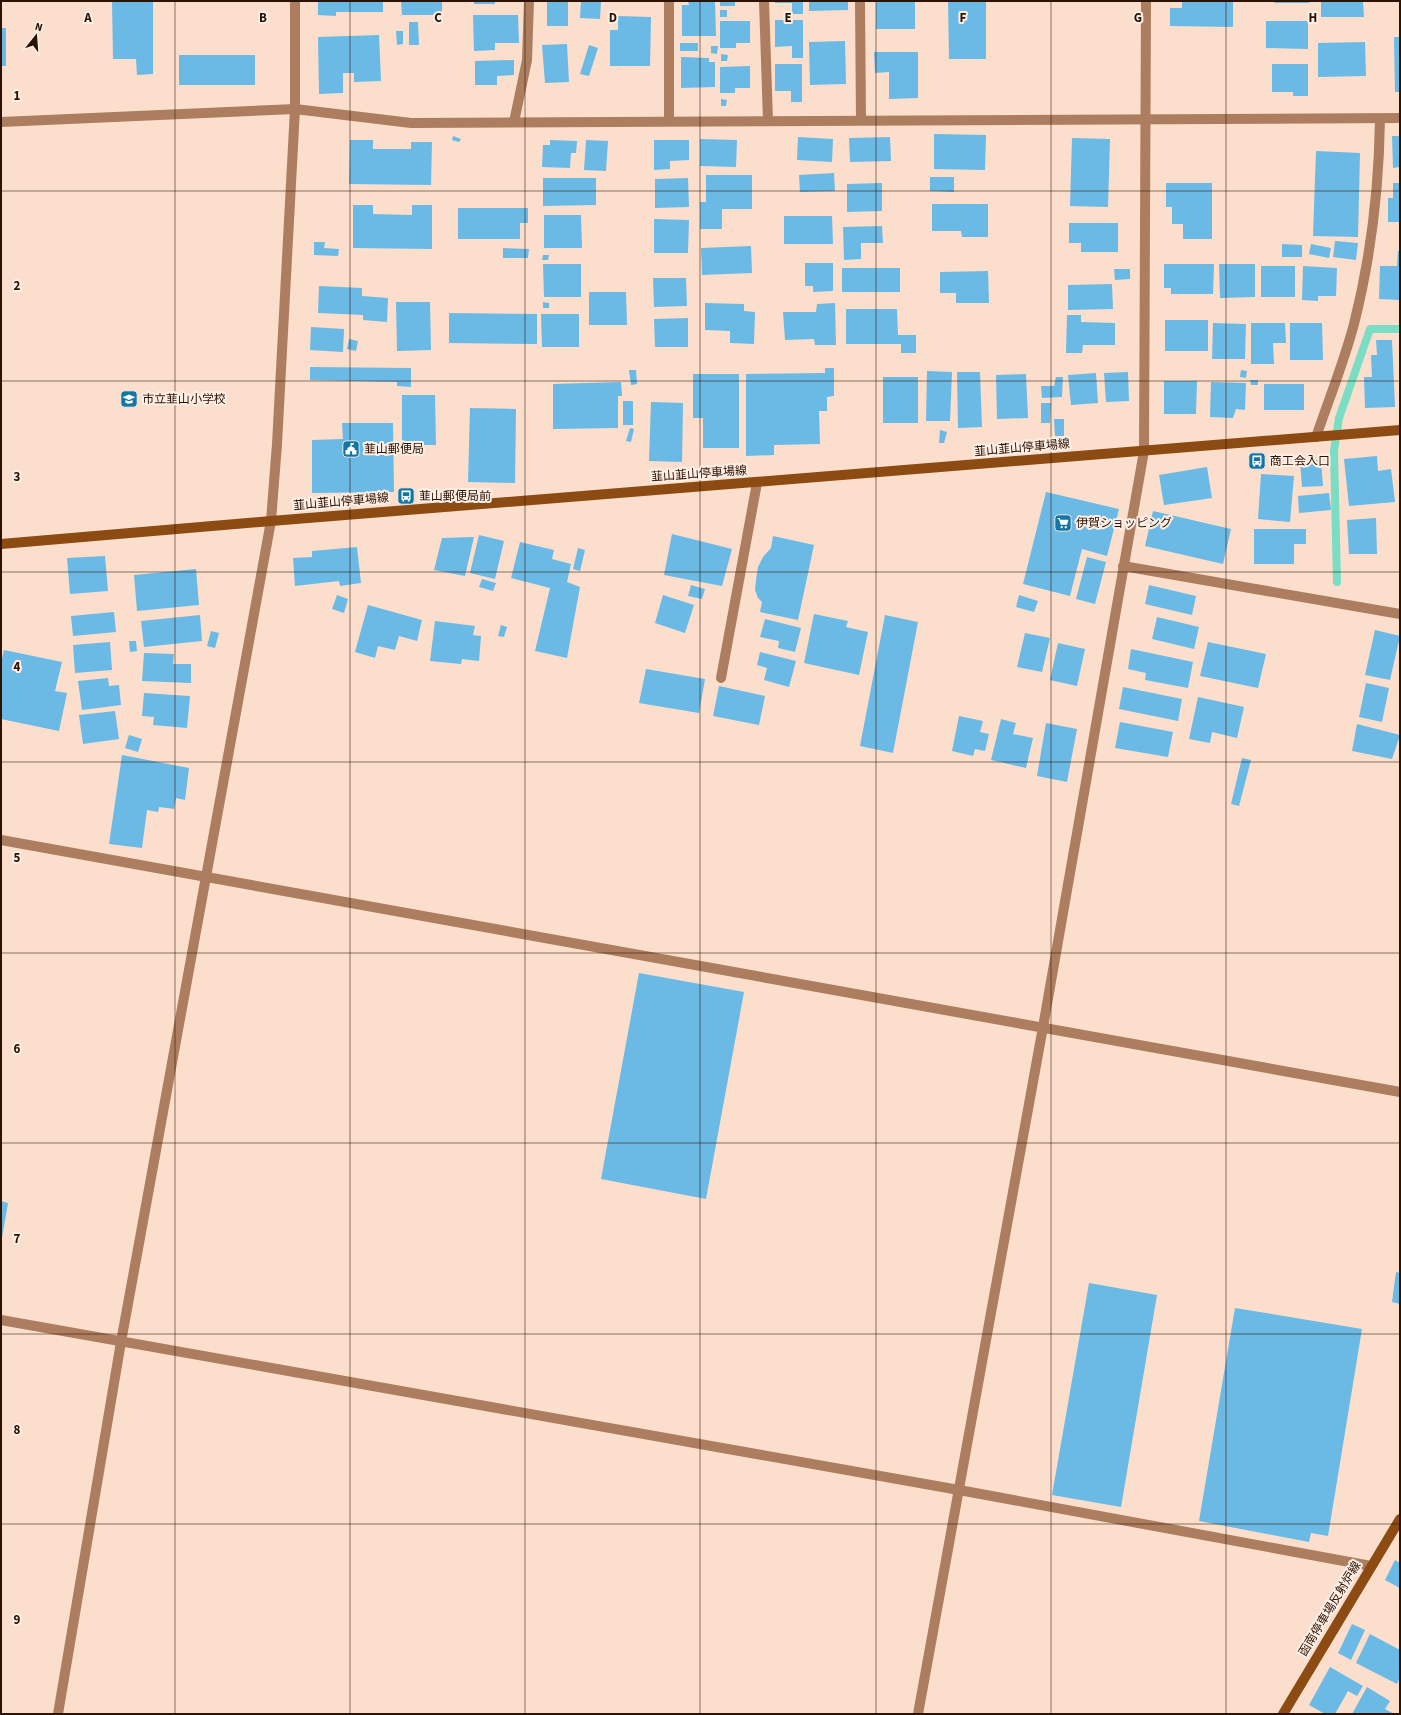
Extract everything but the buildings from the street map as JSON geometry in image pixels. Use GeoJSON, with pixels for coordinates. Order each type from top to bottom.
{"type":"FeatureCollection","features":[{"type":"Feature","properties":{"kind":"main road","name":"韮山韮山停車場線"},"geometry":{"type":"LineString","coordinates":[[1,544],[1400,430]]}},
{"type":"Feature","properties":{"kind":"main road","name":"函南停車場反射炉線"},"geometry":{"type":"LineString","coordinates":[[1283,1714],[1400,1519]]}},
{"type":"Feature","properties":{"kind":"street"},"geometry":{"type":"LineString","coordinates":[[58,1714],[121,1342],[271,521],[277,444],[295,109],[295,1]]}},
{"type":"Feature","properties":{"kind":"street"},"geometry":{"type":"LineString","coordinates":[[514,122],[528,60],[529,1]]}},
{"type":"Feature","properties":{"kind":"street"},"geometry":{"type":"LineString","coordinates":[[669,1],[669,121]]}},
{"type":"Feature","properties":{"kind":"street"},"geometry":{"type":"LineString","coordinates":[[764,1],[768,121]]}},
{"type":"Feature","properties":{"kind":"street"},"geometry":{"type":"LineString","coordinates":[[860,1],[861,120]]}},
{"type":"Feature","properties":{"kind":"street"},"geometry":{"type":"LineString","coordinates":[[918,1714],[1144,451],[1146,1]]}},
{"type":"Feature","properties":{"kind":"street"},"geometry":{"type":"LineString","coordinates":[[1,122],[295,109],[411,123],[1400,118]]}},
{"type":"Feature","properties":{"kind":"street"},"geometry":{"type":"LineString","coordinates":[[1316,437],[1343,363],[1354,324],[1366,269],[1378,184],[1380,119]]}},
{"type":"Feature","properties":{"kind":"street"},"geometry":{"type":"LineString","coordinates":[[721,678],[757,482]]}},
{"type":"Feature","properties":{"kind":"street"},"geometry":{"type":"LineString","coordinates":[[1124,566],[1400,614]]}},
{"type":"Feature","properties":{"kind":"street"},"geometry":{"type":"LineString","coordinates":[[1,840],[1400,1092]]}},
{"type":"Feature","properties":{"kind":"street"},"geometry":{"type":"LineString","coordinates":[[1,1320],[958,1490],[1371,1566]]}},
{"type":"Feature","properties":{"kind":"waterway"},"geometry":{"type":"LineString","coordinates":[[1337,582],[1334,451],[1339,418],[1370,329],[1400,329]]}},
{"type":"Feature","properties":{"kind":"place","name":"市立韮山小学校"},"geometry":{"type":"Point","coordinates":[129,399]}},
{"type":"Feature","properties":{"kind":"place","name":"韮山郵便局"},"geometry":{"type":"Point","coordinates":[351,449]}},
{"type":"Feature","properties":{"kind":"place","name":"商工会入口"},"geometry":{"type":"Point","coordinates":[1257,461]}},
{"type":"Feature","properties":{"kind":"place","name":"韮山郵便局前"},"geometry":{"type":"Point","coordinates":[406,496]}},
{"type":"Feature","properties":{"kind":"place","name":"伊賀ショッピング"},"geometry":{"type":"Point","coordinates":[1063,523]}}]}
